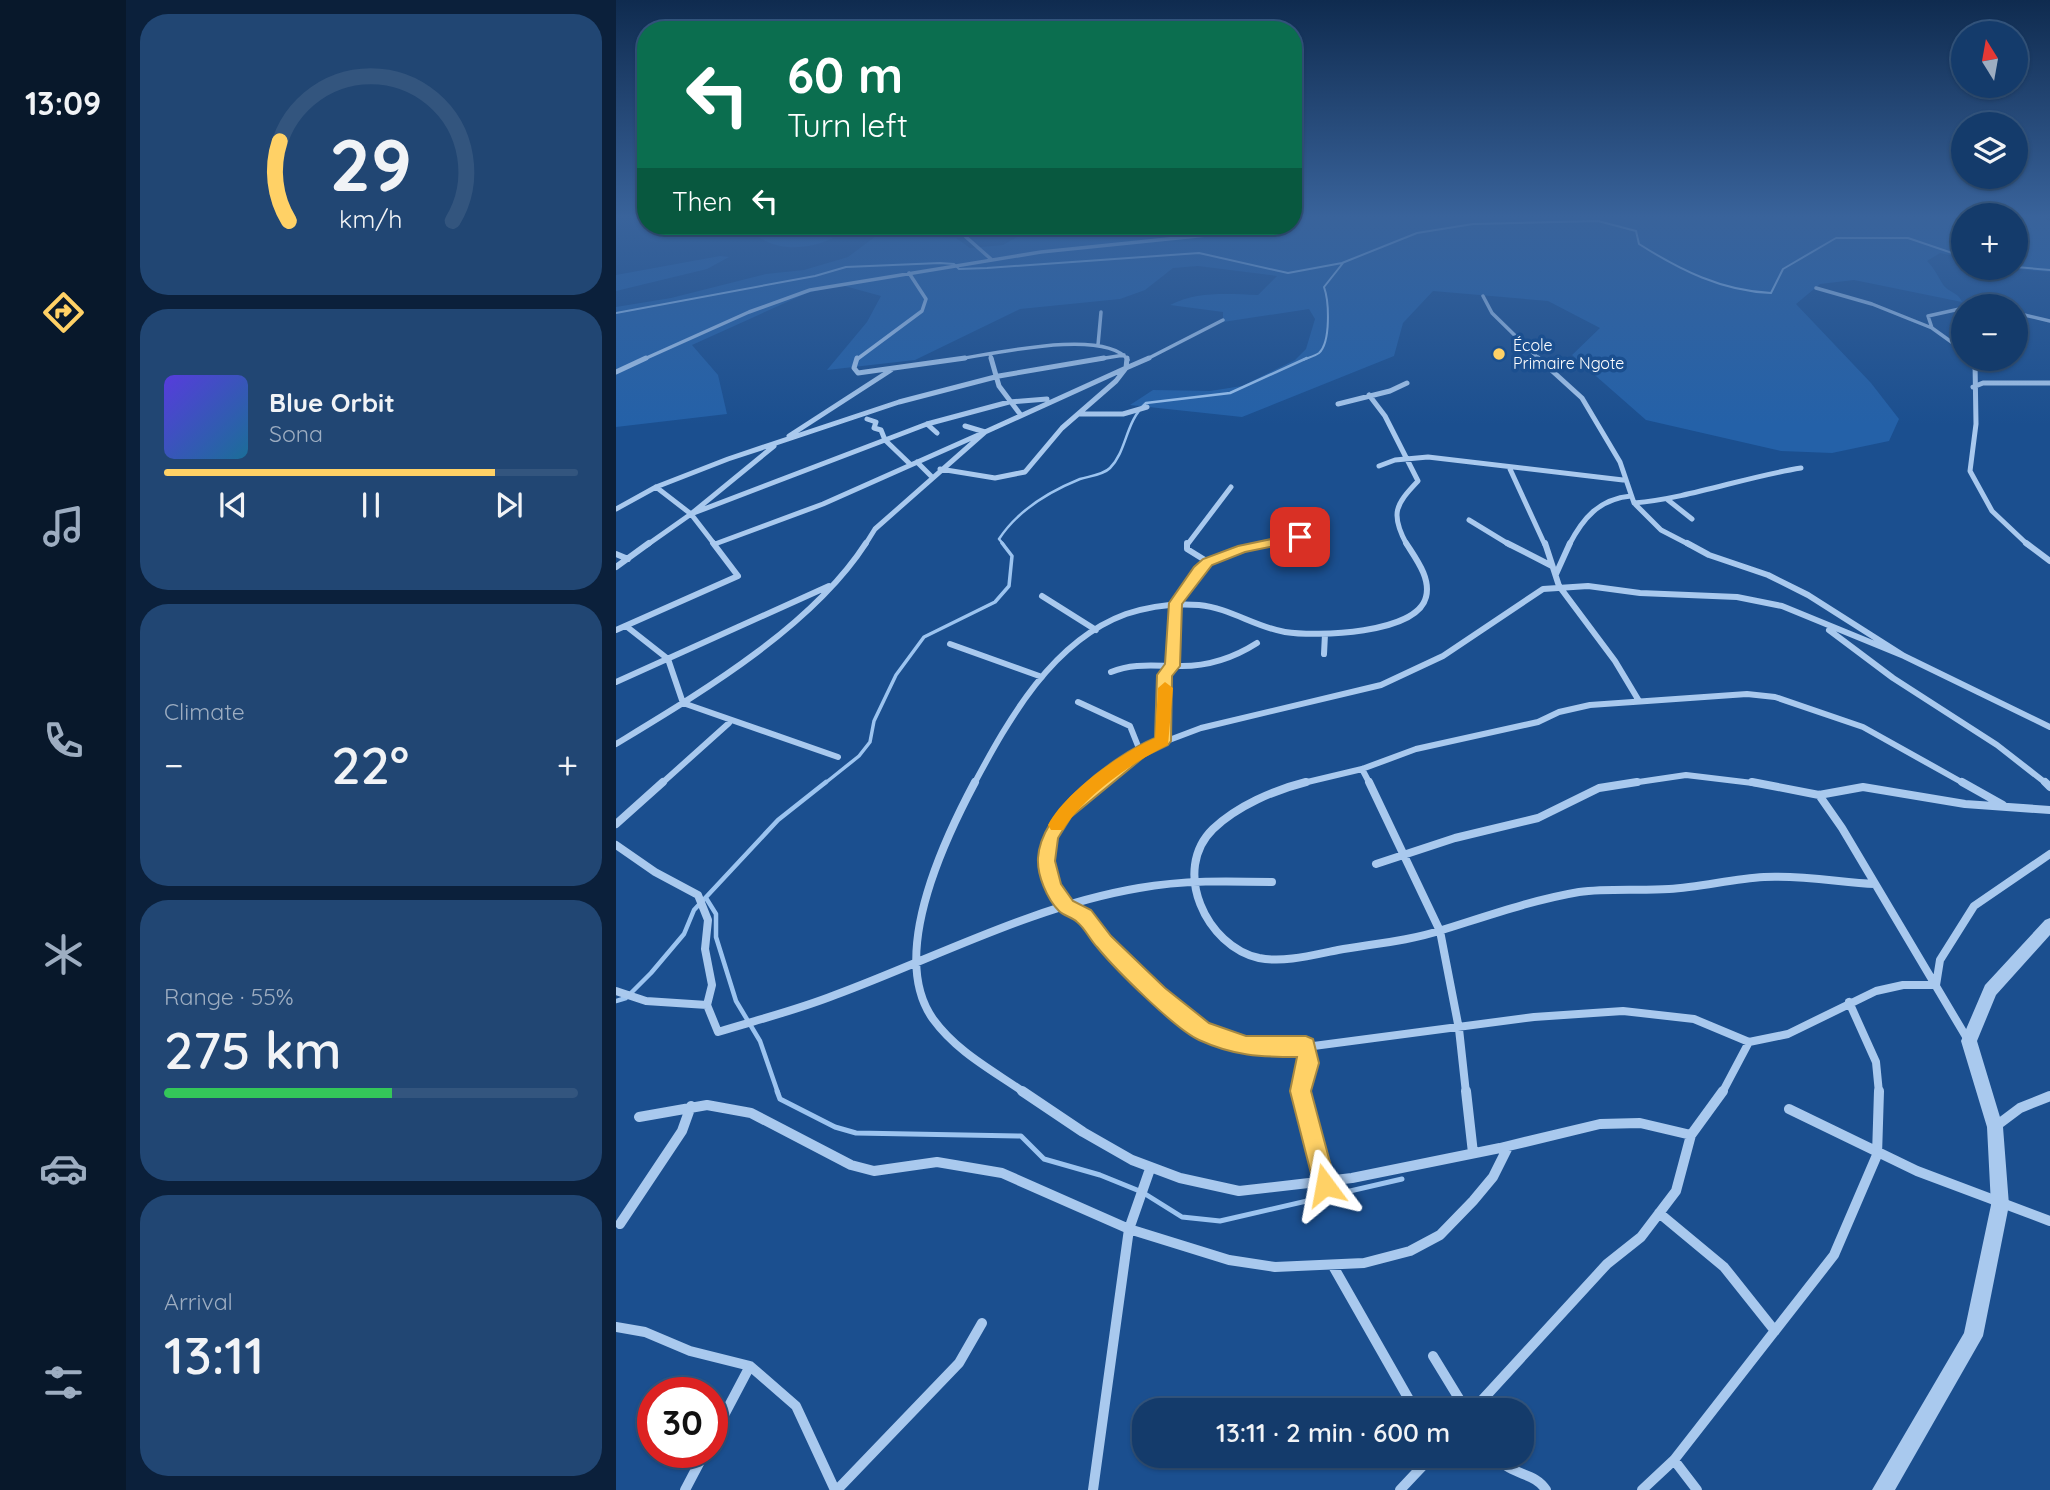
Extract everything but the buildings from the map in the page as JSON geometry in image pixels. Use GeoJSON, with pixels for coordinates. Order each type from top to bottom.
{"type":"FeatureCollection","features":[{"type":"Feature","properties":{"kind":"street"},"geometry":{"type":"LineString","coordinates":[[616,372],[779,300],[838,286]]}},
{"type":"Feature","properties":{"kind":"street"},"geometry":{"type":"LineString","coordinates":[[917,286],[926,299],[922,312],[857,357],[854,368],[858,373],[1047,346],[1098,345],[1128,359],[1126,368],[1116,382],[1079,414],[1018,476],[1000,478],[940,469]]}},
{"type":"Feature","properties":{"kind":"street"},"geometry":{"type":"LineString","coordinates":[[1816,288],[1872,304],[1932,328],[1951,342]]}},
{"type":"Feature","properties":{"kind":"street"},"geometry":{"type":"LineString","coordinates":[[1483,296],[1492,313],[1511,334],[1583,398],[1620,462],[1623,480],[1644,517],[1684,544],[1788,585],[1904,656],[2050,727]]}},
{"type":"Feature","properties":{"kind":"street"},"geometry":{"type":"LineString","coordinates":[[1932,328],[1928,316],[1951,310]]}},
{"type":"Feature","properties":{"kind":"street"},"geometry":{"type":"LineString","coordinates":[[1098,345],[1101,312]]}},
{"type":"Feature","properties":{"kind":"street"},"geometry":{"type":"LineString","coordinates":[[2028,316],[2050,321]]}},
{"type":"Feature","properties":{"kind":"street"},"geometry":{"type":"LineString","coordinates":[[715,544],[823,504],[1162,353],[1223,320]]}},
{"type":"Feature","properties":{"kind":"street"},"geometry":{"type":"LineString","coordinates":[[990,354],[999,376],[999,386],[1020,414]]}},
{"type":"Feature","properties":{"kind":"street"},"geometry":{"type":"LineString","coordinates":[[616,509],[656,487],[899,402],[999,376],[1124,355]]}},
{"type":"Feature","properties":{"kind":"street"},"geometry":{"type":"LineString","coordinates":[[616,567],[691,514],[778,443],[895,368]]}},
{"type":"Feature","properties":{"kind":"street"},"geometry":{"type":"LineString","coordinates":[[1974,371],[1976,424],[1970,471],[1973,481],[1982,501],[1997,519],[2050,561]]}},
{"type":"Feature","properties":{"kind":"street"},"geometry":{"type":"LineString","coordinates":[[1338,404],[1390,391],[1407,383]]}},
{"type":"Feature","properties":{"kind":"street"},"geometry":{"type":"LineString","coordinates":[[1973,387],[1983,383],[2050,383]]}},
{"type":"Feature","properties":{"kind":"street"},"geometry":{"type":"LineString","coordinates":[[1369,395],[1385,416],[1418,481],[1400,497],[1396,512],[1401,536],[1418,560],[1427,586],[1425,602],[1413,616],[1387,625],[1325,634],[1272,629],[1213,607],[1176,603],[1136,610],[1096,630],[1058,660],[1042,677],[1001,737],[951,830],[934,870],[920,923],[916,963],[918,988],[930,1016],[958,1047],[1089,1138],[1150,1169],[1236,1190],[1325,1185],[1508,1147],[1576,1128],[1620,1120],[1658,1124],[1691,1135]]}},
{"type":"Feature","properties":{"kind":"street"},"geometry":{"type":"LineString","coordinates":[[691,514],[927,424],[1009,402],[1055,399]]}},
{"type":"Feature","properties":{"kind":"street"},"geometry":{"type":"LineString","coordinates":[[1079,414],[1123,414],[1147,407]]}},
{"type":"Feature","properties":{"kind":"street"},"geometry":{"type":"LineString","coordinates":[[867,419],[876,422],[874,428],[882,432],[885,440],[910,464]]}},
{"type":"Feature","properties":{"kind":"street"},"geometry":{"type":"LineString","coordinates":[[927,424],[937,433]]}},
{"type":"Feature","properties":{"kind":"street"},"geometry":{"type":"LineString","coordinates":[[965,426],[985,432]]}},
{"type":"Feature","properties":{"kind":"street"},"geometry":{"type":"LineString","coordinates":[[616,744],[683,703],[780,634],[851,566],[875,529],[985,432]]}},
{"type":"Feature","properties":{"kind":"street"},"geometry":{"type":"LineString","coordinates":[[1379,466],[1405,457],[1431,456],[1510,469],[1584,472],[1623,480]]}},
{"type":"Feature","properties":{"kind":"street"},"geometry":{"type":"LineString","coordinates":[[917,462],[932,477]]}},
{"type":"Feature","properties":{"kind":"street"},"geometry":{"type":"LineString","coordinates":[[1634,503],[1668,500],[1750,476],[1801,468]]}},
{"type":"Feature","properties":{"kind":"street"},"geometry":{"type":"LineString","coordinates":[[1510,469],[1542,535],[1559,586],[1592,634],[1615,661],[1639,701]]}},
{"type":"Feature","properties":{"kind":"street"},"geometry":{"type":"LineString","coordinates":[[616,630],[738,576],[691,514],[656,487]]}},
{"type":"Feature","properties":{"kind":"street"},"geometry":{"type":"LineString","coordinates":[[1208,562],[1187,549],[1187,544],[1231,487]]}},
{"type":"Feature","properties":{"kind":"street"},"geometry":{"type":"LineString","coordinates":[[1556,574],[1588,513],[1611,498],[1630,496]]}},
{"type":"Feature","properties":{"kind":"street"},"geometry":{"type":"LineString","coordinates":[[1668,500],[1692,519]]}},
{"type":"Feature","properties":{"kind":"street"},"geometry":{"type":"LineString","coordinates":[[1469,520],[1506,543],[1553,566]]}},
{"type":"Feature","properties":{"kind":"street"},"geometry":{"type":"LineString","coordinates":[[1163,741],[1164,675],[1172,666],[1176,603],[1208,562],[1265,543],[1300,537]]}},
{"type":"Feature","properties":{"kind":"street"},"geometry":{"type":"LineString","coordinates":[[616,554],[628,559]]}},
{"type":"Feature","properties":{"kind":"street"},"geometry":{"type":"LineString","coordinates":[[616,682],[834,584]]}},
{"type":"Feature","properties":{"kind":"street"},"geometry":{"type":"LineString","coordinates":[[1904,656],[1854,639],[1782,606],[1737,597],[1559,586],[1530,595],[1443,656],[1381,685],[1299,703],[1163,741],[1140,751],[1065,812],[1049,837],[1046,861],[1053,887],[1067,907],[1084,916],[1104,942],[1149,986],[1203,1031],[1246,1046],[1306,1046],[1459,1029],[1534,1017],[1623,1011],[1694,1020],[1749,1042],[1788,1034],[1821,1020],[1849,1002],[1894,987],[1936,985]]}},
{"type":"Feature","properties":{"kind":"street"},"geometry":{"type":"LineString","coordinates":[[1042,596],[1096,630]]}},
{"type":"Feature","properties":{"kind":"street"},"geometry":{"type":"LineString","coordinates":[[1815,620],[1869,663],[1968,724],[2032,770],[2050,787]]}},
{"type":"Feature","properties":{"kind":"street"},"geometry":{"type":"LineString","coordinates":[[626,626],[668,659],[683,703],[729,723],[799,741],[838,757]]}},
{"type":"Feature","properties":{"kind":"street"},"geometry":{"type":"LineString","coordinates":[[1324,654],[1325,634]]}},
{"type":"Feature","properties":{"kind":"street"},"geometry":{"type":"LineString","coordinates":[[1111,672],[1137,664],[1172,666],[1222,662],[1257,643]]}},
{"type":"Feature","properties":{"kind":"street"},"geometry":{"type":"LineString","coordinates":[[950,645],[1042,677]]}},
{"type":"Feature","properties":{"kind":"street"},"geometry":{"type":"LineString","coordinates":[[1875,884],[1765,877],[1670,889],[1581,892],[1479,916],[1440,931],[1296,958],[1260,958],[1236,949],[1209,923],[1200,907],[1195,884],[1202,840],[1216,826],[1256,800],[1282,790],[1362,769],[1416,749],[1538,722],[1559,712],[1590,705],[1747,694],[1775,697],[1863,727],[2003,805]]}},
{"type":"Feature","properties":{"kind":"street"},"geometry":{"type":"LineString","coordinates":[[1078,702],[1130,726],[1140,751]]}},
{"type":"Feature","properties":{"kind":"street"},"geometry":{"type":"LineString","coordinates":[[616,824],[729,723]]}},
{"type":"Feature","properties":{"kind":"street"},"geometry":{"type":"LineString","coordinates":[[1362,769],[1407,857],[1440,931],[1459,1029],[1473,1153]]}},
{"type":"Feature","properties":{"kind":"street"},"geometry":{"type":"LineString","coordinates":[[1376,864],[1407,857],[1455,838],[1538,818],[1599,788],[1641,779],[1686,775],[1735,779],[1819,795],[1863,787],[1965,804],[2050,810]]}},
{"type":"Feature","properties":{"kind":"street"},"geometry":{"type":"LineString","coordinates":[[1819,795],[1969,1041],[1996,1127],[2000,1205],[1973,1336],[1883,1490]]}},
{"type":"Feature","properties":{"kind":"street"},"geometry":{"type":"LineString","coordinates":[[616,845],[655,872],[698,895],[708,920],[705,949],[712,985],[707,1005],[718,1032],[833,996],[997,929],[1067,907],[1142,887],[1224,881],[1272,882]]}},
{"type":"Feature","properties":{"kind":"street"},"geometry":{"type":"LineString","coordinates":[[1936,985],[1940,960],[1974,906],[2050,854]]}},
{"type":"Feature","properties":{"kind":"street"},"geometry":{"type":"LineString","coordinates":[[1969,1041],[1990,990],[2048,932]]}},
{"type":"Feature","properties":{"kind":"street"},"geometry":{"type":"LineString","coordinates":[[619,992],[634,999],[707,1005]]}},
{"type":"Feature","properties":{"kind":"street"},"geometry":{"type":"LineString","coordinates":[[1642,1490],[1674,1460],[1835,1255],[1877,1156],[1880,1106],[1876,1062],[1849,1002]]}},
{"type":"Feature","properties":{"kind":"street"},"geometry":{"type":"LineString","coordinates":[[1484,1398],[1607,1264],[1641,1237],[1659,1213],[1675,1191],[1691,1135],[1727,1086],[1749,1042]]}},
{"type":"Feature","properties":{"kind":"street"},"geometry":{"type":"LineString","coordinates":[[1306,1046],[1308,1063],[1300,1091],[1325,1185]]}},
{"type":"Feature","properties":{"kind":"street"},"geometry":{"type":"LineString","coordinates":[[1996,1127],[2020,1108],[2050,1096]]}},
{"type":"Feature","properties":{"kind":"street"},"geometry":{"type":"LineString","coordinates":[[639,1117],[707,1105],[751,1114],[851,1165],[874,1171],[937,1162],[1002,1173],[1129,1229],[1229,1260],[1275,1268],[1364,1263],[1410,1251],[1440,1235],[1493,1177],[1508,1147]]}},
{"type":"Feature","properties":{"kind":"street"},"geometry":{"type":"LineString","coordinates":[[620,1224],[682,1131],[691,1107]]}},
{"type":"Feature","properties":{"kind":"street"},"geometry":{"type":"LineString","coordinates":[[1789,1109],[1877,1156],[2000,1205],[2050,1221]]}},
{"type":"Feature","properties":{"kind":"street"},"geometry":{"type":"LineString","coordinates":[[1093,1490],[1129,1229],[1150,1169]]}},
{"type":"Feature","properties":{"kind":"street"},"geometry":{"type":"LineString","coordinates":[[1659,1213],[1724,1267],[1775,1331]]}},
{"type":"Feature","properties":{"kind":"street"},"geometry":{"type":"LineString","coordinates":[[1333,1266],[1408,1398]]}},
{"type":"Feature","properties":{"kind":"street"},"geometry":{"type":"LineString","coordinates":[[616,1327],[646,1332],[690,1352],[750,1366],[796,1406],[836,1490],[959,1363],[982,1323]]}},
{"type":"Feature","properties":{"kind":"street"},"geometry":{"type":"LineString","coordinates":[[1433,1356],[1459,1398]]}},
{"type":"Feature","properties":{"kind":"street"},"geometry":{"type":"LineString","coordinates":[[728,1408],[750,1366]]}},
{"type":"Feature","properties":{"kind":"street"},"geometry":{"type":"LineString","coordinates":[[1674,1460],[1697,1490]]}},
{"type":"Feature","properties":{"kind":"street"},"geometry":{"type":"LineString","coordinates":[[685,1490],[697,1468]]}},
{"type":"Feature","properties":{"kind":"street"},"geometry":{"type":"LineString","coordinates":[[1400,1490],[1421,1468]]}},
{"type":"Feature","properties":{"kind":"street"},"geometry":{"type":"LineString","coordinates":[[1503,1468],[1514,1475],[1534,1477],[1542,1482],[1546,1490]]}},
{"type":"Feature","properties":{"kind":"shaded area"},"geometry":{"type":"Polygon","coordinates":[[[616,286],[639,286],[616,291],[616,286]]]}},
{"type":"Feature","properties":{"kind":"shaded area"},"geometry":{"type":"Polygon","coordinates":[[[720,286],[839,286],[807,293],[692,345],[718,375],[727,414],[616,427],[616,307],[671,298],[720,286]]]}},
{"type":"Feature","properties":{"kind":"shaded area"},"geometry":{"type":"Polygon","coordinates":[[[843,286],[1151,286],[1120,299],[1020,309],[915,360],[827,370],[867,322],[881,296],[843,286]]]}},
{"type":"Feature","properties":{"kind":"shaded area"},"geometry":{"type":"Polygon","coordinates":[[[1267,286],[1818,286],[1796,304],[1871,383],[1899,419],[1889,441],[1832,453],[1781,451],[1646,420],[1572,355],[1600,328],[1548,301],[1433,291],[1403,323],[1394,356],[1242,417],[1130,405],[1153,390],[1210,391],[1242,386],[1295,360],[1306,349],[1315,319],[1309,309],[1223,322],[1223,312],[1170,305],[1191,297],[1258,295],[1267,286]]]}},
{"type":"Feature","properties":{"kind":"shaded area"},"geometry":{"type":"Polygon","coordinates":[[[1881,286],[1944,286],[1955,294],[1951,294],[1951,300],[1881,286]]]}},
{"type":"Feature","properties":{"kind":"waterway"},"geometry":{"type":"LineString","coordinates":[[616,313],[764,286]]}},
{"type":"Feature","properties":{"kind":"waterway"},"geometry":{"type":"LineString","coordinates":[[1303,360],[1319,353],[1326,340],[1328,321],[1325,286]]}},
{"type":"Feature","properties":{"kind":"waterway"},"geometry":{"type":"LineString","coordinates":[[1727,286],[1771,293],[1775,286]]}},
{"type":"Feature","properties":{"kind":"waterway"},"geometry":{"type":"LineString","coordinates":[[1004,545],[999,539],[1015,519],[1035,503],[1068,484],[1110,468],[1120,453],[1134,419],[1146,403],[1230,393],[1307,358]]}},
{"type":"Feature","properties":{"kind":"waterway"},"geometry":{"type":"LineString","coordinates":[[824,784],[859,756],[870,742],[874,721],[896,675],[924,637],[995,602],[1009,586],[1012,556],[1002,543]]}},
{"type":"Feature","properties":{"kind":"waterway"},"geometry":{"type":"LineString","coordinates":[[616,1001],[626,998],[651,973],[684,934],[694,910],[778,820],[826,782]]}},
{"type":"Feature","properties":{"kind":"waterway"},"geometry":{"type":"LineString","coordinates":[[706,898],[716,914],[716,937],[736,1001],[760,1041],[778,1093]]}},
{"type":"Feature","properties":{"kind":"waterway"},"geometry":{"type":"LineString","coordinates":[[777,1091],[780,1099],[835,1127],[856,1133],[1021,1136],[1044,1159],[1100,1175],[1142,1192],[1182,1217],[1220,1221],[1402,1179]]}},
{"type":"Feature","properties":{"kind":"slow traffic"},"geometry":{"type":"LineString","coordinates":[[1057,825],[1065,812],[1116,769],[1140,751],[1163,741],[1165,688]]}},
{"type":"Feature","properties":{"kind":"place","name":"École Primaire Ngote"},"geometry":{"type":"Point","coordinates":[1499,354]}},
{"type":"Feature","properties":{"kind":"route"},"geometry":{"type":"LineString","coordinates":[[1300,537],[1242,549],[1208,562],[1199,570],[1176,603],[1172,666],[1164,675],[1166,692],[1163,741],[1140,751],[1065,812],[1049,837],[1046,861],[1053,887],[1067,907],[1084,916],[1104,942],[1158,995],[1203,1031],[1246,1046],[1306,1046],[1308,1063],[1300,1091],[1310,1119],[1325,1185]]}}]}
